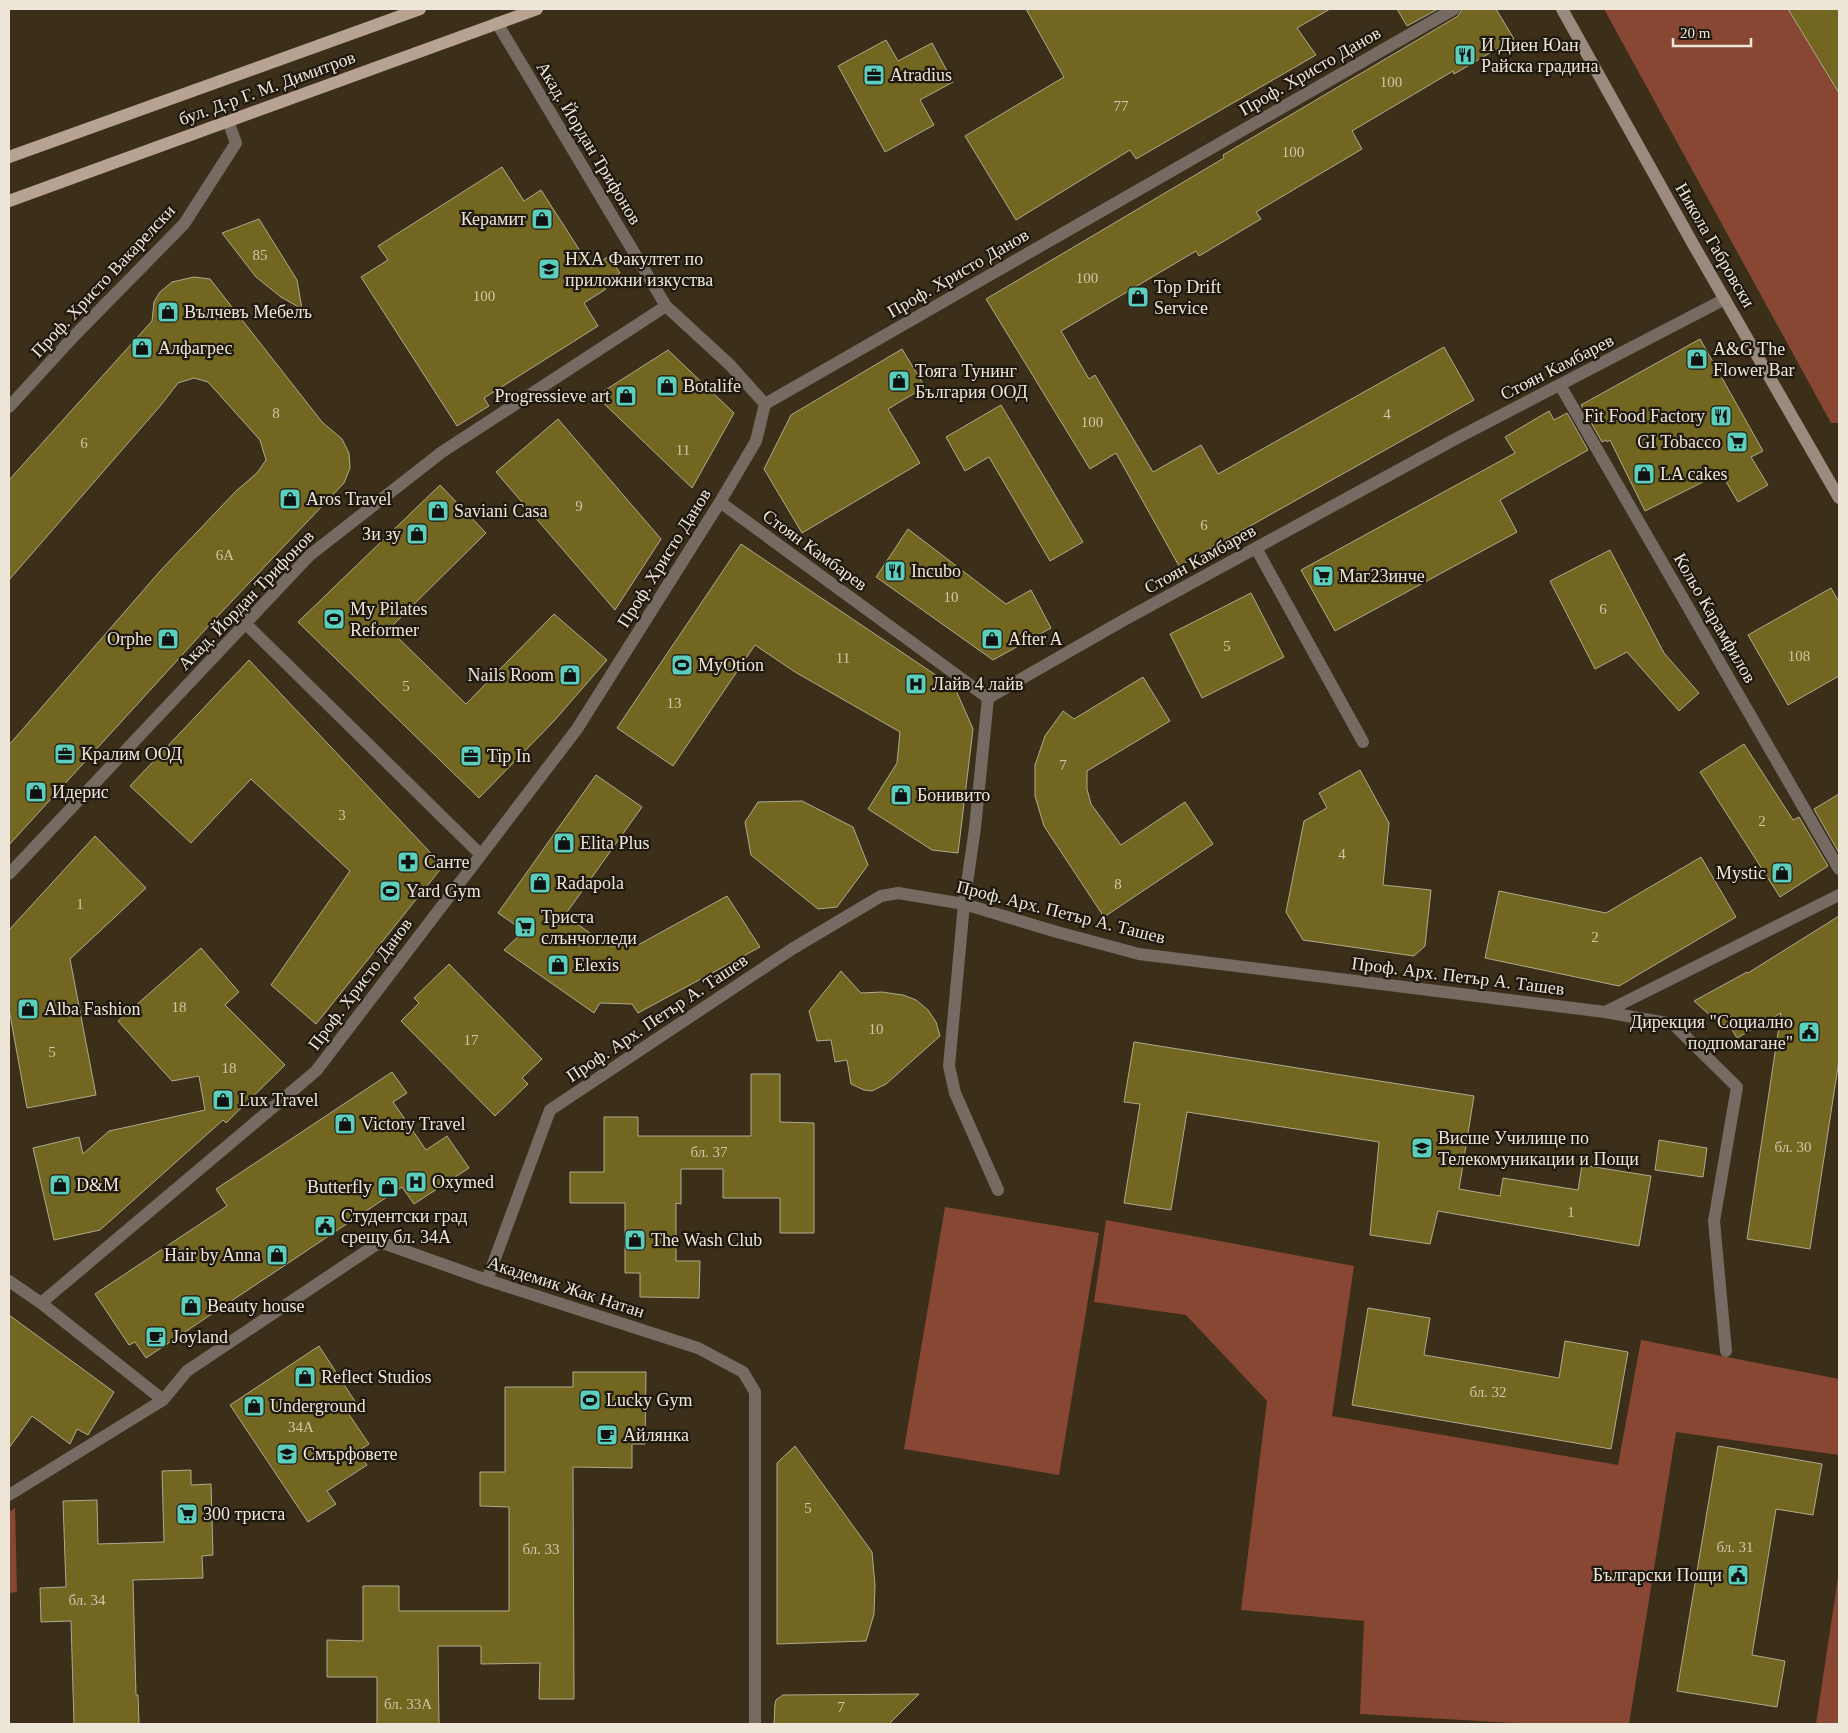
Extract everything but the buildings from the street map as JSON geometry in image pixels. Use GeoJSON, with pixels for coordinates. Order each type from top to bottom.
{"type":"FeatureCollection","features":[{"type":"Feature","properties":{"kind":"main road","name":"бул. Д-р Г. М. Димитров"},"geometry":{"type":"LineString","coordinates":[[9,157],[420,9]]}},
{"type":"Feature","properties":{"kind":"main road","name":"бул. Д-р Г. М. Димитров"},"geometry":{"type":"LineString","coordinates":[[9,201],[538,9]]}},
{"type":"Feature","properties":{"kind":"street","name":"Проф. Христо Данов"},"geometry":{"type":"LineString","coordinates":[[42,1304],[316,1071],[577,729],[720,502],[756,441],[764,404],[1454,9]]}},
{"type":"Feature","properties":{"kind":"street","name":"Никола Габровски"},"geometry":{"type":"LineString","coordinates":[[1562,9],[1839,498]]}},
{"type":"Feature","properties":{"kind":"street","name":"Акад. Йордан Трифонов"},"geometry":{"type":"LineString","coordinates":[[497,24],[666,306],[730,365],[764,404]]}},
{"type":"Feature","properties":{"kind":"street","name":"Проф. Христо Вакарелски"},"geometry":{"type":"LineString","coordinates":[[9,407],[75,334],[184,224],[236,143],[228,121]]}},
{"type":"Feature","properties":{"kind":"street","name":"Стоян Камбарев"},"geometry":{"type":"LineString","coordinates":[[720,502],[988,698],[1124,620],[1459,437],[1725,299]]}},
{"type":"Feature","properties":{"kind":"street","name":"Акад. Йордан Трифонов"},"geometry":{"type":"LineString","coordinates":[[9,874],[310,555],[442,452],[666,306]]}},
{"type":"Feature","properties":{"kind":"street","name":"Кольо Карамфилов"},"geometry":{"type":"LineString","coordinates":[[1560,385],[1839,869]]}},
{"type":"Feature","properties":{"kind":"street"},"geometry":{"type":"LineString","coordinates":[[1256,548],[1363,742]]}},
{"type":"Feature","properties":{"kind":"street"},"geometry":{"type":"LineString","coordinates":[[245,623],[481,854]]}},
{"type":"Feature","properties":{"kind":"street"},"geometry":{"type":"LineString","coordinates":[[988,698],[975,828],[964,904],[949,1066],[955,1094],[998,1190]]}},
{"type":"Feature","properties":{"kind":"street","name":"Проф. Арх. Петър А. Ташев"},"geometry":{"type":"LineString","coordinates":[[487,1280],[550,1110],[792,949],[881,896],[898,893],[964,904],[1139,954],[1604,1012],[1673,1024],[1737,1088],[1714,1221],[1726,1351]]}},
{"type":"Feature","properties":{"kind":"street"},"geometry":{"type":"LineString","coordinates":[[1604,1012],[1839,895]]}},
{"type":"Feature","properties":{"kind":"street","name":"Академик Жак Натан"},"geometry":{"type":"LineString","coordinates":[[9,1495],[163,1400],[188,1371],[380,1242],[487,1280],[698,1348],[743,1372],[755,1392],[755,1724]]}},
{"type":"Feature","properties":{"kind":"street"},"geometry":{"type":"LineString","coordinates":[[9,1281],[42,1304],[163,1400]]}},
{"type":"Feature","properties":{"kind":"shaded area"},"geometry":{"type":"Polygon","coordinates":[[[1604,9],[1788,9],[1839,93],[1839,423],[1831,423],[1604,9]]]}},
{"type":"Feature","properties":{"kind":"shaded area"},"geometry":{"type":"Polygon","coordinates":[[[945,1207],[1099,1233],[1059,1475],[904,1449],[945,1207]]]}},
{"type":"Feature","properties":{"kind":"shaded area"},"geometry":{"type":"Polygon","coordinates":[[[1106,1220],[1354,1266],[1332,1416],[1618,1465],[1641,1340],[1839,1379],[1839,1455],[1676,1432],[1629,1724],[1532,1724],[1360,1714],[1364,1621],[1241,1610],[1267,1401],[1186,1315],[1094,1302],[1106,1220]]]}},
{"type":"Feature","properties":{"kind":"shaded area"},"geometry":{"type":"Polygon","coordinates":[[[15,1508],[17,1592],[9,1593],[9,1512],[15,1508]]]}},
{"type":"Feature","properties":{"kind":"shaded area"},"geometry":{"type":"Polygon","coordinates":[[[1839,1571],[1839,1724],[1816,1724],[1839,1571]]]}},
{"type":"Feature","properties":{"kind":"place","name":"И Диен Юан Райска градина"},"geometry":{"type":"Point","coordinates":[1465,55]}},
{"type":"Feature","properties":{"kind":"place","name":"Atradius"},"geometry":{"type":"Point","coordinates":[874,75]}},
{"type":"Feature","properties":{"kind":"place","name":"Керамит"},"geometry":{"type":"Point","coordinates":[542,219]}},
{"type":"Feature","properties":{"kind":"place","name":"НХА Факултет по приложни изкуства"},"geometry":{"type":"Point","coordinates":[549,269]}},
{"type":"Feature","properties":{"kind":"place","name":"Top Drift Service"},"geometry":{"type":"Point","coordinates":[1138,297]}},
{"type":"Feature","properties":{"kind":"place","name":"Вълчевъ Мебелъ"},"geometry":{"type":"Point","coordinates":[168,312]}},
{"type":"Feature","properties":{"kind":"place","name":"Алфагрес"},"geometry":{"type":"Point","coordinates":[142,348]}},
{"type":"Feature","properties":{"kind":"place","name":"A&G The Flower Bar"},"geometry":{"type":"Point","coordinates":[1697,359]}},
{"type":"Feature","properties":{"kind":"place","name":"Тояга Тунинг България ООД"},"geometry":{"type":"Point","coordinates":[899,381]}},
{"type":"Feature","properties":{"kind":"place","name":"Botalife"},"geometry":{"type":"Point","coordinates":[667,386]}},
{"type":"Feature","properties":{"kind":"place","name":"Progressieve art"},"geometry":{"type":"Point","coordinates":[626,396]}},
{"type":"Feature","properties":{"kind":"place","name":"Fit Food Factory"},"geometry":{"type":"Point","coordinates":[1721,416]}},
{"type":"Feature","properties":{"kind":"place","name":"GI Tobacco"},"geometry":{"type":"Point","coordinates":[1737,442]}},
{"type":"Feature","properties":{"kind":"place","name":"LA cakes"},"geometry":{"type":"Point","coordinates":[1644,474]}},
{"type":"Feature","properties":{"kind":"place","name":"Aros Travel"},"geometry":{"type":"Point","coordinates":[290,499]}},
{"type":"Feature","properties":{"kind":"place","name":"Saviani Casa"},"geometry":{"type":"Point","coordinates":[438,511]}},
{"type":"Feature","properties":{"kind":"place","name":"Зи зу"},"geometry":{"type":"Point","coordinates":[417,534]}},
{"type":"Feature","properties":{"kind":"place","name":"Incubo"},"geometry":{"type":"Point","coordinates":[895,571]}},
{"type":"Feature","properties":{"kind":"place","name":"Маг23инче"},"geometry":{"type":"Point","coordinates":[1323,576]}},
{"type":"Feature","properties":{"kind":"place","name":"My Pilates Reformer"},"geometry":{"type":"Point","coordinates":[334,619]}},
{"type":"Feature","properties":{"kind":"place","name":"Orphe"},"geometry":{"type":"Point","coordinates":[168,639]}},
{"type":"Feature","properties":{"kind":"place","name":"After A"},"geometry":{"type":"Point","coordinates":[992,639]}},
{"type":"Feature","properties":{"kind":"place","name":"MyOtion"},"geometry":{"type":"Point","coordinates":[682,665]}},
{"type":"Feature","properties":{"kind":"place","name":"Nails Room"},"geometry":{"type":"Point","coordinates":[570,675]}},
{"type":"Feature","properties":{"kind":"place","name":"Лайв 4 лайв"},"geometry":{"type":"Point","coordinates":[916,684]}},
{"type":"Feature","properties":{"kind":"place","name":"Кралим ООД"},"geometry":{"type":"Point","coordinates":[65,754]}},
{"type":"Feature","properties":{"kind":"place","name":"Tip In"},"geometry":{"type":"Point","coordinates":[471,756]}},
{"type":"Feature","properties":{"kind":"place","name":"Идерис"},"geometry":{"type":"Point","coordinates":[36,792]}},
{"type":"Feature","properties":{"kind":"place","name":"Бонивито"},"geometry":{"type":"Point","coordinates":[901,795]}},
{"type":"Feature","properties":{"kind":"place","name":"Elita Plus"},"geometry":{"type":"Point","coordinates":[564,843]}},
{"type":"Feature","properties":{"kind":"place","name":"Санте"},"geometry":{"type":"Point","coordinates":[408,862]}},
{"type":"Feature","properties":{"kind":"place","name":"Mystic"},"geometry":{"type":"Point","coordinates":[1782,873]}},
{"type":"Feature","properties":{"kind":"place","name":"Radapola"},"geometry":{"type":"Point","coordinates":[540,883]}},
{"type":"Feature","properties":{"kind":"place","name":"Yard Gym"},"geometry":{"type":"Point","coordinates":[390,891]}},
{"type":"Feature","properties":{"kind":"place","name":"Триста слънчогледи"},"geometry":{"type":"Point","coordinates":[525,927]}},
{"type":"Feature","properties":{"kind":"place","name":"Elexis"},"geometry":{"type":"Point","coordinates":[558,965]}},
{"type":"Feature","properties":{"kind":"place","name":"Alba Fashion"},"geometry":{"type":"Point","coordinates":[28,1009]}},
{"type":"Feature","properties":{"kind":"place","name":"Дирекция \"Социално подпомагане\""},"geometry":{"type":"Point","coordinates":[1809,1032]}},
{"type":"Feature","properties":{"kind":"place","name":"Lux Travel"},"geometry":{"type":"Point","coordinates":[223,1100]}},
{"type":"Feature","properties":{"kind":"place","name":"Victory Travel"},"geometry":{"type":"Point","coordinates":[345,1124]}},
{"type":"Feature","properties":{"kind":"place","name":"Висше Училище по Телекомуникации и Пощи"},"geometry":{"type":"Point","coordinates":[1422,1148]}},
{"type":"Feature","properties":{"kind":"place","name":"Oxymed"},"geometry":{"type":"Point","coordinates":[416,1182]}},
{"type":"Feature","properties":{"kind":"place","name":"D&M"},"geometry":{"type":"Point","coordinates":[60,1185]}},
{"type":"Feature","properties":{"kind":"place","name":"Butterfly"},"geometry":{"type":"Point","coordinates":[388,1187]}},
{"type":"Feature","properties":{"kind":"place","name":"Студентски град срещу бл. 34А"},"geometry":{"type":"Point","coordinates":[325,1226]}},
{"type":"Feature","properties":{"kind":"place","name":"The Wash Club"},"geometry":{"type":"Point","coordinates":[635,1240]}},
{"type":"Feature","properties":{"kind":"place","name":"Hair by Anna"},"geometry":{"type":"Point","coordinates":[277,1255]}},
{"type":"Feature","properties":{"kind":"place","name":"Beauty house"},"geometry":{"type":"Point","coordinates":[191,1306]}},
{"type":"Feature","properties":{"kind":"place","name":"Joyland"},"geometry":{"type":"Point","coordinates":[156,1337]}},
{"type":"Feature","properties":{"kind":"place","name":"Reflect Studios"},"geometry":{"type":"Point","coordinates":[305,1377]}},
{"type":"Feature","properties":{"kind":"place","name":"Lucky Gym"},"geometry":{"type":"Point","coordinates":[590,1400]}},
{"type":"Feature","properties":{"kind":"place","name":"Underground"},"geometry":{"type":"Point","coordinates":[254,1406]}},
{"type":"Feature","properties":{"kind":"place","name":"Айлянка"},"geometry":{"type":"Point","coordinates":[607,1435]}},
{"type":"Feature","properties":{"kind":"place","name":"Смърфовете"},"geometry":{"type":"Point","coordinates":[287,1454]}},
{"type":"Feature","properties":{"kind":"place","name":"300 триста"},"geometry":{"type":"Point","coordinates":[187,1514]}},
{"type":"Feature","properties":{"kind":"place","name":"Български Пощи"},"geometry":{"type":"Point","coordinates":[1738,1575]}}]}
